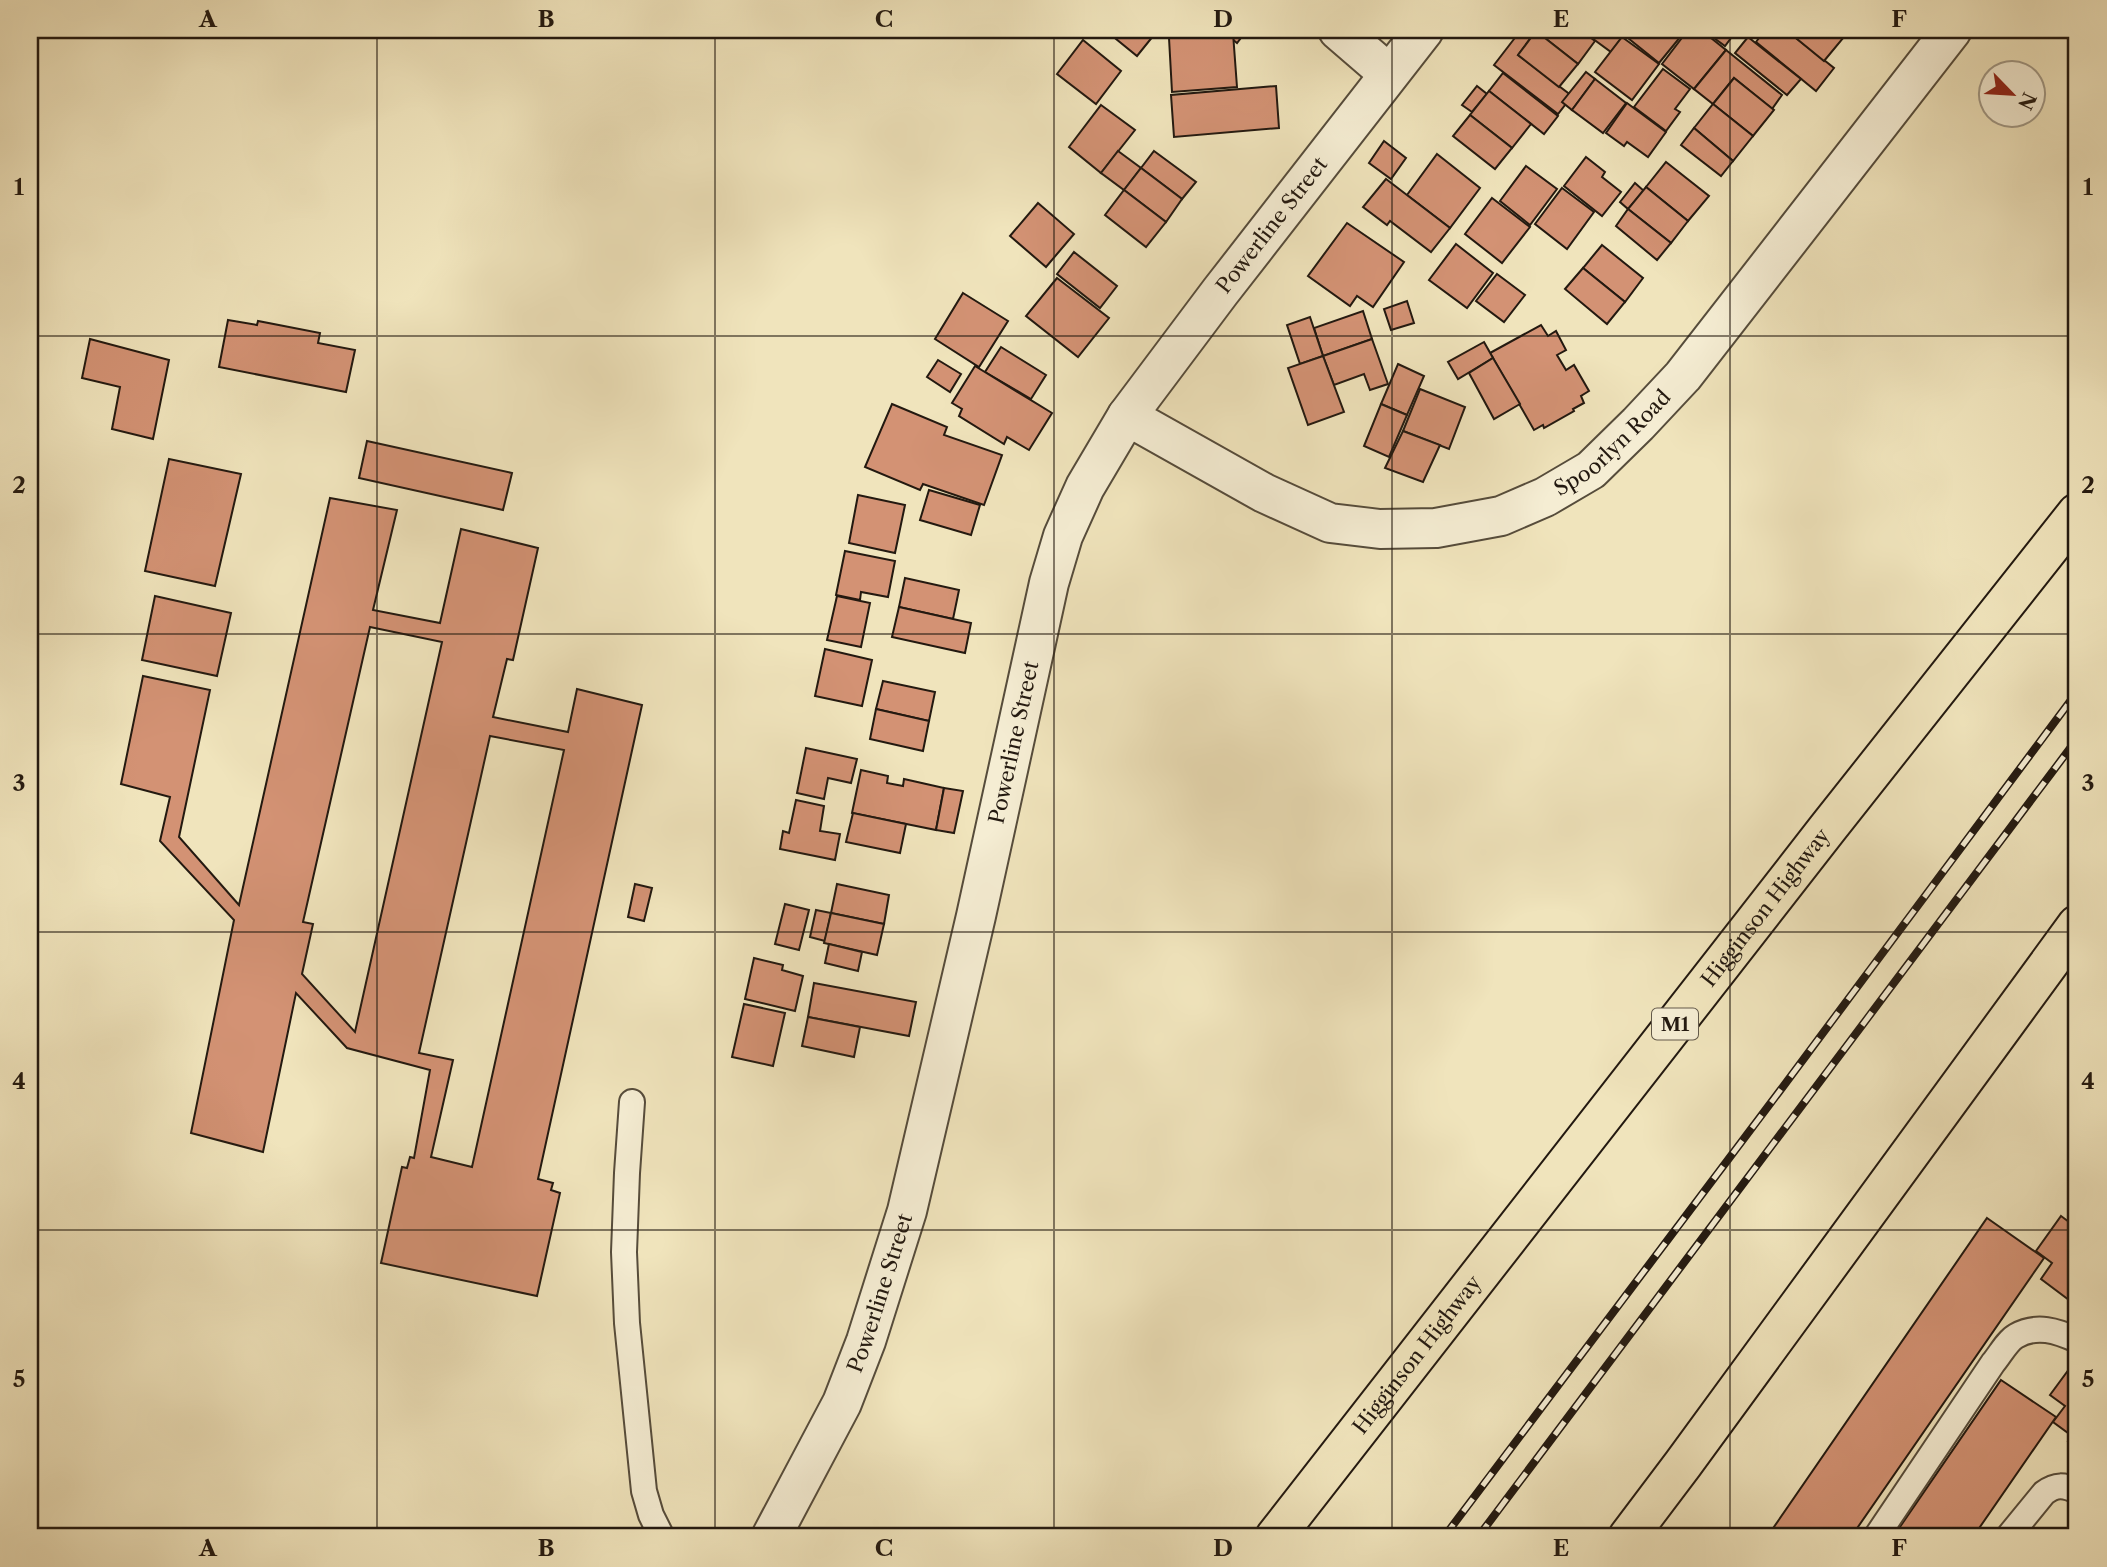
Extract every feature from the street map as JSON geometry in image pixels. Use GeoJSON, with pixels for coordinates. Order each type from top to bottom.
{"type":"FeatureCollection","features":[{"type":"Feature","properties":{"kind":"highway","name":"Higginson Highway"},"geometry":{"type":"LineString","coordinates":[[1275,1537],[1826,829],[2077,513]]}},
{"type":"Feature","properties":{"kind":"highway"},"geometry":{"type":"LineString","coordinates":[[1628,1537],[2077,925]]}},
{"type":"Feature","properties":{"kind":"street"},"geometry":{"type":"LineString","coordinates":[[1338,30],[1389,74]]}},
{"type":"Feature","properties":{"kind":"street","name":"Powerline Street"},"geometry":{"type":"LineString","coordinates":[[771,1537],[842,1403],[866,1341],[907,1211],[976,916],[1049,583],[1063,537],[1085,487],[1127,416],[1424,30]]}},
{"type":"Feature","properties":{"kind":"street","name":"Spoorlyn Road"},"geometry":{"type":"LineString","coordinates":[[1127,416],[1264,493],[1330,523],[1380,529],[1436,528],[1502,516],[1545,497],[1591,470],[1683,376],[1952,30]]}},
{"type":"Feature","properties":{"kind":"lane"},"geometry":{"type":"LineString","coordinates":[[632,1102],[626,1173],[624,1252],[627,1323],[644,1491],[651,1515],[662,1537]]}},
{"type":"Feature","properties":{"kind":"lane"},"geometry":{"type":"LineString","coordinates":[[1876,1537],[1993,1363],[2015,1337],[2034,1330],[2050,1329],[2077,1340]]}},
{"type":"Feature","properties":{"kind":"lane"},"geometry":{"type":"LineString","coordinates":[[2008,1537],[2043,1493],[2061,1486],[2077,1491]]}},
{"type":"Feature","properties":{"kind":"building"},"geometry":{"type":"Polygon","coordinates":[[[1105,30],[1158,30],[1137,56],[1105,30]]]}},
{"type":"Feature","properties":{"kind":"building"},"geometry":{"type":"Polygon","coordinates":[[[1221,30],[1247,30],[1237,43],[1221,30]]]}},
{"type":"Feature","properties":{"kind":"building"},"geometry":{"type":"Polygon","coordinates":[[[1521,30],[1536,31],[1518,55],[1572,96],[1558,114],[1494,65],[1521,30]]]}},
{"type":"Feature","properties":{"kind":"building"},"geometry":{"type":"Polygon","coordinates":[[[1537,30],[1581,30],[1595,41],[1578,64],[1537,30]]]}},
{"type":"Feature","properties":{"kind":"building"},"geometry":{"type":"Polygon","coordinates":[[[1581,30],[1615,30],[1623,36],[1611,52],[1581,30]]]}},
{"type":"Feature","properties":{"kind":"building"},"geometry":{"type":"Polygon","coordinates":[[[1618,30],[1686,30],[1659,63],[1618,30]]]}},
{"type":"Feature","properties":{"kind":"building"},"geometry":{"type":"Polygon","coordinates":[[[1688,30],[1701,30],[1726,50],[1694,89],[1662,64],[1688,30]]]}},
{"type":"Feature","properties":{"kind":"building"},"geometry":{"type":"Polygon","coordinates":[[[1703,30],[1737,30],[1725,46],[1703,30]]]}},
{"type":"Feature","properties":{"kind":"building"},"geometry":{"type":"Polygon","coordinates":[[[1765,30],[1786,30],[1834,68],[1816,91],[1756,42],[1765,30]]]}},
{"type":"Feature","properties":{"kind":"building"},"geometry":{"type":"Polygon","coordinates":[[[1786,30],[1835,30],[1844,37],[1824,61],[1786,30]]]}},
{"type":"Feature","properties":{"kind":"building"},"geometry":{"type":"Polygon","coordinates":[[[1536,31],[1578,64],[1559,87],[1518,55],[1536,31]]]}},
{"type":"Feature","properties":{"kind":"building"},"geometry":{"type":"Polygon","coordinates":[[[1233,33],[1237,87],[1172,92],[1169,38],[1233,33]]]}},
{"type":"Feature","properties":{"kind":"building"},"geometry":{"type":"Polygon","coordinates":[[[1622,37],[1659,64],[1632,100],[1595,72],[1622,37]]]}},
{"type":"Feature","properties":{"kind":"building"},"geometry":{"type":"Polygon","coordinates":[[[1748,37],[1801,79],[1787,95],[1735,53],[1748,37]]]}},
{"type":"Feature","properties":{"kind":"building"},"geometry":{"type":"Polygon","coordinates":[[[1083,40],[1121,71],[1096,104],[1057,74],[1083,40]]]}},
{"type":"Feature","properties":{"kind":"building"},"geometry":{"type":"Polygon","coordinates":[[[1726,50],[1782,95],[1772,109],[1734,78],[1713,104],[1694,89],[1726,50]]]}},
{"type":"Feature","properties":{"kind":"building"},"geometry":{"type":"Polygon","coordinates":[[[1663,69],[1690,89],[1675,109],[1680,112],[1666,131],[1634,107],[1663,69]]]}},
{"type":"Feature","properties":{"kind":"building"},"geometry":{"type":"Polygon","coordinates":[[[1586,72],[1595,79],[1572,110],[1562,102],[1586,72]]]}},
{"type":"Feature","properties":{"kind":"building"},"geometry":{"type":"Polygon","coordinates":[[[1503,73],[1558,116],[1544,134],[1489,91],[1503,73]]]}},
{"type":"Feature","properties":{"kind":"building"},"geometry":{"type":"Polygon","coordinates":[[[1734,78],[1774,110],[1753,136],[1713,104],[1734,78]]]}},
{"type":"Feature","properties":{"kind":"building"},"geometry":{"type":"Polygon","coordinates":[[[1595,79],[1626,103],[1603,133],[1572,110],[1595,79]]]}},
{"type":"Feature","properties":{"kind":"building"},"geometry":{"type":"Polygon","coordinates":[[[1276,86],[1279,128],[1174,137],[1171,95],[1276,86]]]}},
{"type":"Feature","properties":{"kind":"building"},"geometry":{"type":"Polygon","coordinates":[[[1477,86],[1487,94],[1472,112],[1462,105],[1477,86]]]}},
{"type":"Feature","properties":{"kind":"building"},"geometry":{"type":"Polygon","coordinates":[[[1489,91],[1531,124],[1512,148],[1470,115],[1489,91]]]}},
{"type":"Feature","properties":{"kind":"building"},"geometry":{"type":"Polygon","coordinates":[[[1627,103],[1666,132],[1648,157],[1627,142],[1624,146],[1606,133],[1627,103]]]}},
{"type":"Feature","properties":{"kind":"building"},"geometry":{"type":"Polygon","coordinates":[[[1713,104],[1753,136],[1733,161],[1694,128],[1713,104]]]}},
{"type":"Feature","properties":{"kind":"building"},"geometry":{"type":"Polygon","coordinates":[[[1101,105],[1135,130],[1101,173],[1069,147],[1101,105]]]}},
{"type":"Feature","properties":{"kind":"building"},"geometry":{"type":"Polygon","coordinates":[[[1470,115],[1512,148],[1495,169],[1453,136],[1470,115]]]}},
{"type":"Feature","properties":{"kind":"building"},"geometry":{"type":"Polygon","coordinates":[[[1694,128],[1733,161],[1721,176],[1681,145],[1694,128]]]}},
{"type":"Feature","properties":{"kind":"building"},"geometry":{"type":"Polygon","coordinates":[[[1384,141],[1406,158],[1391,179],[1369,163],[1384,141]]]}},
{"type":"Feature","properties":{"kind":"building"},"geometry":{"type":"Polygon","coordinates":[[[1118,151],[1141,168],[1124,190],[1101,173],[1118,151]]]}},
{"type":"Feature","properties":{"kind":"building"},"geometry":{"type":"Polygon","coordinates":[[[1154,151],[1196,182],[1182,199],[1141,168],[1154,151]]]}},
{"type":"Feature","properties":{"kind":"building"},"geometry":{"type":"Polygon","coordinates":[[[1437,154],[1480,188],[1450,228],[1407,195],[1437,154]]]}},
{"type":"Feature","properties":{"kind":"building"},"geometry":{"type":"Polygon","coordinates":[[[1586,157],[1605,172],[1602,177],[1621,192],[1602,216],[1564,186],[1586,157]]]}},
{"type":"Feature","properties":{"kind":"building"},"geometry":{"type":"Polygon","coordinates":[[[1666,162],[1709,196],[1688,221],[1646,187],[1666,162]]]}},
{"type":"Feature","properties":{"kind":"building"},"geometry":{"type":"Polygon","coordinates":[[[1526,166],[1557,189],[1530,225],[1500,201],[1526,166]]]}},
{"type":"Feature","properties":{"kind":"building"},"geometry":{"type":"Polygon","coordinates":[[[1141,168],[1182,199],[1166,222],[1124,190],[1141,168]]]}},
{"type":"Feature","properties":{"kind":"building"},"geometry":{"type":"Polygon","coordinates":[[[1386,179],[1450,228],[1431,252],[1390,221],[1387,225],[1363,207],[1386,179]]]}},
{"type":"Feature","properties":{"kind":"building"},"geometry":{"type":"Polygon","coordinates":[[[1635,183],[1644,191],[1628,209],[1620,202],[1635,183]]]}},
{"type":"Feature","properties":{"kind":"building"},"geometry":{"type":"Polygon","coordinates":[[[1646,187],[1688,221],[1671,243],[1628,209],[1646,187]]]}},
{"type":"Feature","properties":{"kind":"building"},"geometry":{"type":"Polygon","coordinates":[[[1562,188],[1594,212],[1567,249],[1535,224],[1562,188]]]}},
{"type":"Feature","properties":{"kind":"building"},"geometry":{"type":"Polygon","coordinates":[[[1124,190],[1166,222],[1146,247],[1105,215],[1124,190]]]}},
{"type":"Feature","properties":{"kind":"building"},"geometry":{"type":"Polygon","coordinates":[[[1492,198],[1530,227],[1502,263],[1465,234],[1492,198]]]}},
{"type":"Feature","properties":{"kind":"building"},"geometry":{"type":"Polygon","coordinates":[[[1038,203],[1074,234],[1046,267],[1010,236],[1038,203]]]}},
{"type":"Feature","properties":{"kind":"building"},"geometry":{"type":"Polygon","coordinates":[[[1628,209],[1671,243],[1657,260],[1616,226],[1628,209]]]}},
{"type":"Feature","properties":{"kind":"building"},"geometry":{"type":"Polygon","coordinates":[[[1347,223],[1404,262],[1373,307],[1357,296],[1350,306],[1308,276],[1347,223]]]}},
{"type":"Feature","properties":{"kind":"building"},"geometry":{"type":"Polygon","coordinates":[[[1456,244],[1493,273],[1467,308],[1429,280],[1456,244]]]}},
{"type":"Feature","properties":{"kind":"building"},"geometry":{"type":"Polygon","coordinates":[[[1602,245],[1643,278],[1625,302],[1583,268],[1602,245]]]}},
{"type":"Feature","properties":{"kind":"building"},"geometry":{"type":"Polygon","coordinates":[[[1074,252],[1117,286],[1100,308],[1057,274],[1074,252]]]}},
{"type":"Feature","properties":{"kind":"building"},"geometry":{"type":"Polygon","coordinates":[[[1583,268],[1625,302],[1607,324],[1565,289],[1583,268]]]}},
{"type":"Feature","properties":{"kind":"building"},"geometry":{"type":"Polygon","coordinates":[[[1497,274],[1525,295],[1504,322],[1476,301],[1497,274]]]}},
{"type":"Feature","properties":{"kind":"building"},"geometry":{"type":"Polygon","coordinates":[[[1057,278],[1109,318],[1078,357],[1026,316],[1057,278]]]}},
{"type":"Feature","properties":{"kind":"building"},"geometry":{"type":"Polygon","coordinates":[[[963,293],[1008,321],[979,367],[935,339],[963,293]]]}},
{"type":"Feature","properties":{"kind":"building"},"geometry":{"type":"Polygon","coordinates":[[[1407,301],[1414,323],[1391,330],[1384,309],[1407,301]]]}},
{"type":"Feature","properties":{"kind":"building"},"geometry":{"type":"Polygon","coordinates":[[[1363,311],[1372,339],[1323,356],[1314,328],[1363,311]]]}},
{"type":"Feature","properties":{"kind":"building"},"geometry":{"type":"Polygon","coordinates":[[[1310,317],[1323,356],[1300,364],[1287,325],[1310,317]]]}},
{"type":"Feature","properties":{"kind":"building"},"geometry":{"type":"Polygon","coordinates":[[[228,320],[257,325],[258,321],[320,333],[318,343],[355,350],[346,392],[219,367],[228,320]]]}},
{"type":"Feature","properties":{"kind":"building"},"geometry":{"type":"Polygon","coordinates":[[[1541,325],[1548,336],[1556,331],[1566,350],[1557,355],[1566,370],[1574,365],[1589,391],[1581,396],[1584,403],[1573,409],[1574,411],[1544,428],[1543,425],[1534,430],[1490,353],[1541,325]]]}},
{"type":"Feature","properties":{"kind":"building"},"geometry":{"type":"Polygon","coordinates":[[[90,339],[169,360],[153,439],[112,429],[120,387],[82,378],[90,339]]]}},
{"type":"Feature","properties":{"kind":"building"},"geometry":{"type":"Polygon","coordinates":[[[1372,339],[1388,384],[1370,390],[1364,374],[1334,385],[1323,356],[1372,339]]]}},
{"type":"Feature","properties":{"kind":"building"},"geometry":{"type":"Polygon","coordinates":[[[1484,342],[1493,358],[1458,379],[1448,362],[1484,342]]]}},
{"type":"Feature","properties":{"kind":"building"},"geometry":{"type":"Polygon","coordinates":[[[1001,347],[1046,375],[1031,399],[985,372],[1001,347]]]}},
{"type":"Feature","properties":{"kind":"building"},"geometry":{"type":"Polygon","coordinates":[[[1323,356],[1344,412],[1308,425],[1288,368],[1323,356]]]}},
{"type":"Feature","properties":{"kind":"building"},"geometry":{"type":"Polygon","coordinates":[[[1493,358],[1520,404],[1494,419],[1469,373],[1493,358]]]}},
{"type":"Feature","properties":{"kind":"building"},"geometry":{"type":"Polygon","coordinates":[[[938,360],[961,374],[950,392],[927,377],[938,360]]]}},
{"type":"Feature","properties":{"kind":"building"},"geometry":{"type":"Polygon","coordinates":[[[1398,364],[1424,376],[1407,415],[1381,404],[1398,364]]]}},
{"type":"Feature","properties":{"kind":"building"},"geometry":{"type":"Polygon","coordinates":[[[975,366],[1052,413],[1029,450],[1007,437],[1004,444],[959,416],[962,409],[952,403],[975,366]]]}},
{"type":"Feature","properties":{"kind":"building"},"geometry":{"type":"Polygon","coordinates":[[[1420,389],[1465,407],[1449,449],[1403,431],[1420,389]]]}},
{"type":"Feature","properties":{"kind":"building"},"geometry":{"type":"Polygon","coordinates":[[[892,404],[947,427],[944,435],[1002,455],[984,505],[923,484],[920,490],[865,467],[892,404]]]}},
{"type":"Feature","properties":{"kind":"building"},"geometry":{"type":"Polygon","coordinates":[[[1381,404],[1407,415],[1389,457],[1364,446],[1381,404]]]}},
{"type":"Feature","properties":{"kind":"building"},"geometry":{"type":"Polygon","coordinates":[[[1403,431],[1440,445],[1423,482],[1385,468],[1403,431]]]}},
{"type":"Feature","properties":{"kind":"building"},"geometry":{"type":"Polygon","coordinates":[[[367,441],[512,473],[503,510],[359,478],[367,441]]]}},
{"type":"Feature","properties":{"kind":"building"},"geometry":{"type":"Polygon","coordinates":[[[169,459],[241,474],[215,586],[145,571],[169,459]]]}},
{"type":"Feature","properties":{"kind":"building"},"geometry":{"type":"Polygon","coordinates":[[[929,490],[980,505],[971,535],[920,520],[929,490]]]}},
{"type":"Feature","properties":{"kind":"building"},"geometry":{"type":"Polygon","coordinates":[[[858,495],[905,505],[895,553],[849,543],[858,495]]]}},
{"type":"Feature","properties":{"kind":"building"},"geometry":{"type":"Polygon","coordinates":[[[330,498],[397,510],[373,610],[440,623],[461,529],[538,548],[513,660],[507,659],[493,717],[568,732],[577,689],[642,705],[538,1179],[553,1183],[551,1190],[560,1193],[537,1296],[381,1263],[402,1167],[407,1168],[410,1157],[414,1158],[430,1070],[347,1048],[296,993],[263,1152],[191,1133],[234,920],[160,841],[170,797],[121,784],[143,676],[210,690],[179,837],[239,905],[330,498]],[[370,627],[303,922],[313,924],[302,974],[355,1032],[442,642],[370,627]],[[490,736],[419,1053],[453,1060],[431,1157],[472,1167],[564,750],[490,736]]]}},
{"type":"Feature","properties":{"kind":"building"},"geometry":{"type":"Polygon","coordinates":[[[845,551],[895,561],[888,597],[861,592],[860,600],[836,595],[845,551]]]}},
{"type":"Feature","properties":{"kind":"building"},"geometry":{"type":"Polygon","coordinates":[[[905,578],[959,590],[953,619],[899,607],[905,578]]]}},
{"type":"Feature","properties":{"kind":"building"},"geometry":{"type":"Polygon","coordinates":[[[155,596],[231,613],[217,676],[142,660],[155,596]]]}},
{"type":"Feature","properties":{"kind":"building"},"geometry":{"type":"Polygon","coordinates":[[[837,596],[870,603],[861,647],[827,640],[837,596]]]}},
{"type":"Feature","properties":{"kind":"building"},"geometry":{"type":"Polygon","coordinates":[[[899,607],[971,623],[965,653],[892,637],[899,607]]]}},
{"type":"Feature","properties":{"kind":"building"},"geometry":{"type":"Polygon","coordinates":[[[825,649],[872,660],[862,706],[815,696],[825,649]]]}},
{"type":"Feature","properties":{"kind":"building"},"geometry":{"type":"Polygon","coordinates":[[[883,681],[935,692],[929,721],[876,709],[883,681]]]}},
{"type":"Feature","properties":{"kind":"building"},"geometry":{"type":"Polygon","coordinates":[[[876,709],[929,721],[923,751],[870,739],[876,709]]]}},
{"type":"Feature","properties":{"kind":"building"},"geometry":{"type":"Polygon","coordinates":[[[806,748],[857,759],[851,783],[828,778],[824,799],[797,793],[806,748]]]}},
{"type":"Feature","properties":{"kind":"building"},"geometry":{"type":"Polygon","coordinates":[[[861,770],[888,776],[887,783],[903,786],[904,779],[944,788],[936,830],[852,813],[861,770]]]}},
{"type":"Feature","properties":{"kind":"building"},"geometry":{"type":"Polygon","coordinates":[[[944,788],[963,791],[954,833],[936,830],[944,788]]]}},
{"type":"Feature","properties":{"kind":"building"},"geometry":{"type":"Polygon","coordinates":[[[796,800],[824,806],[820,831],[840,834],[835,860],[780,849],[783,831],[789,833],[796,800]]]}},
{"type":"Feature","properties":{"kind":"building"},"geometry":{"type":"Polygon","coordinates":[[[853,813],[906,824],[900,853],[846,842],[853,813]]]}},
{"type":"Feature","properties":{"kind":"building"},"geometry":{"type":"Polygon","coordinates":[[[635,884],[652,888],[644,921],[628,917],[635,884]]]}},
{"type":"Feature","properties":{"kind":"building"},"geometry":{"type":"Polygon","coordinates":[[[837,884],[889,895],[884,924],[831,913],[837,884]]]}},
{"type":"Feature","properties":{"kind":"building"},"geometry":{"type":"Polygon","coordinates":[[[785,904],[809,910],[799,950],[775,944],[785,904]]]}},
{"type":"Feature","properties":{"kind":"building"},"geometry":{"type":"Polygon","coordinates":[[[816,910],[831,913],[825,941],[810,937],[816,910]]]}},
{"type":"Feature","properties":{"kind":"building"},"geometry":{"type":"Polygon","coordinates":[[[831,913],[884,924],[877,955],[824,943],[831,913]]]}},
{"type":"Feature","properties":{"kind":"building"},"geometry":{"type":"Polygon","coordinates":[[[829,944],[862,952],[858,971],[825,963],[829,944]]]}},
{"type":"Feature","properties":{"kind":"building"},"geometry":{"type":"Polygon","coordinates":[[[754,958],[783,965],[782,970],[803,976],[795,1011],[745,999],[754,958]]]}},
{"type":"Feature","properties":{"kind":"building"},"geometry":{"type":"Polygon","coordinates":[[[814,983],[916,1002],[909,1036],[808,1017],[814,983]]]}},
{"type":"Feature","properties":{"kind":"building"},"geometry":{"type":"Polygon","coordinates":[[[744,1004],[785,1013],[773,1066],[732,1057],[744,1004]]]}},
{"type":"Feature","properties":{"kind":"building"},"geometry":{"type":"Polygon","coordinates":[[[808,1017],[860,1027],[854,1057],[802,1046],[808,1017]]]}},
{"type":"Feature","properties":{"kind":"building"},"geometry":{"type":"Polygon","coordinates":[[[2061,1216],[2077,1228],[2077,1306],[2041,1279],[2052,1263],[2036,1251],[2061,1216]]]}},
{"type":"Feature","properties":{"kind":"building"},"geometry":{"type":"Polygon","coordinates":[[[1987,1218],[2044,1258],[1851,1537],[1767,1537],[1987,1218]]]}},
{"type":"Feature","properties":{"kind":"building"},"geometry":{"type":"Polygon","coordinates":[[[2075,1361],[2077,1448],[2068,1441],[2072,1436],[2053,1422],[2065,1406],[2050,1395],[2075,1361]]]}},
{"type":"Feature","properties":{"kind":"building"},"geometry":{"type":"Polygon","coordinates":[[[2001,1380],[2056,1417],[1973,1537],[1893,1537],[2001,1380]]]}},
{"type":"Feature","properties":{"kind":"railway"},"geometry":{"type":"LineString","coordinates":[[1444,1537],[2077,692]]}},
{"type":"Feature","properties":{"kind":"railway"},"geometry":{"type":"LineString","coordinates":[[1478,1537],[2077,739]]}}]}
